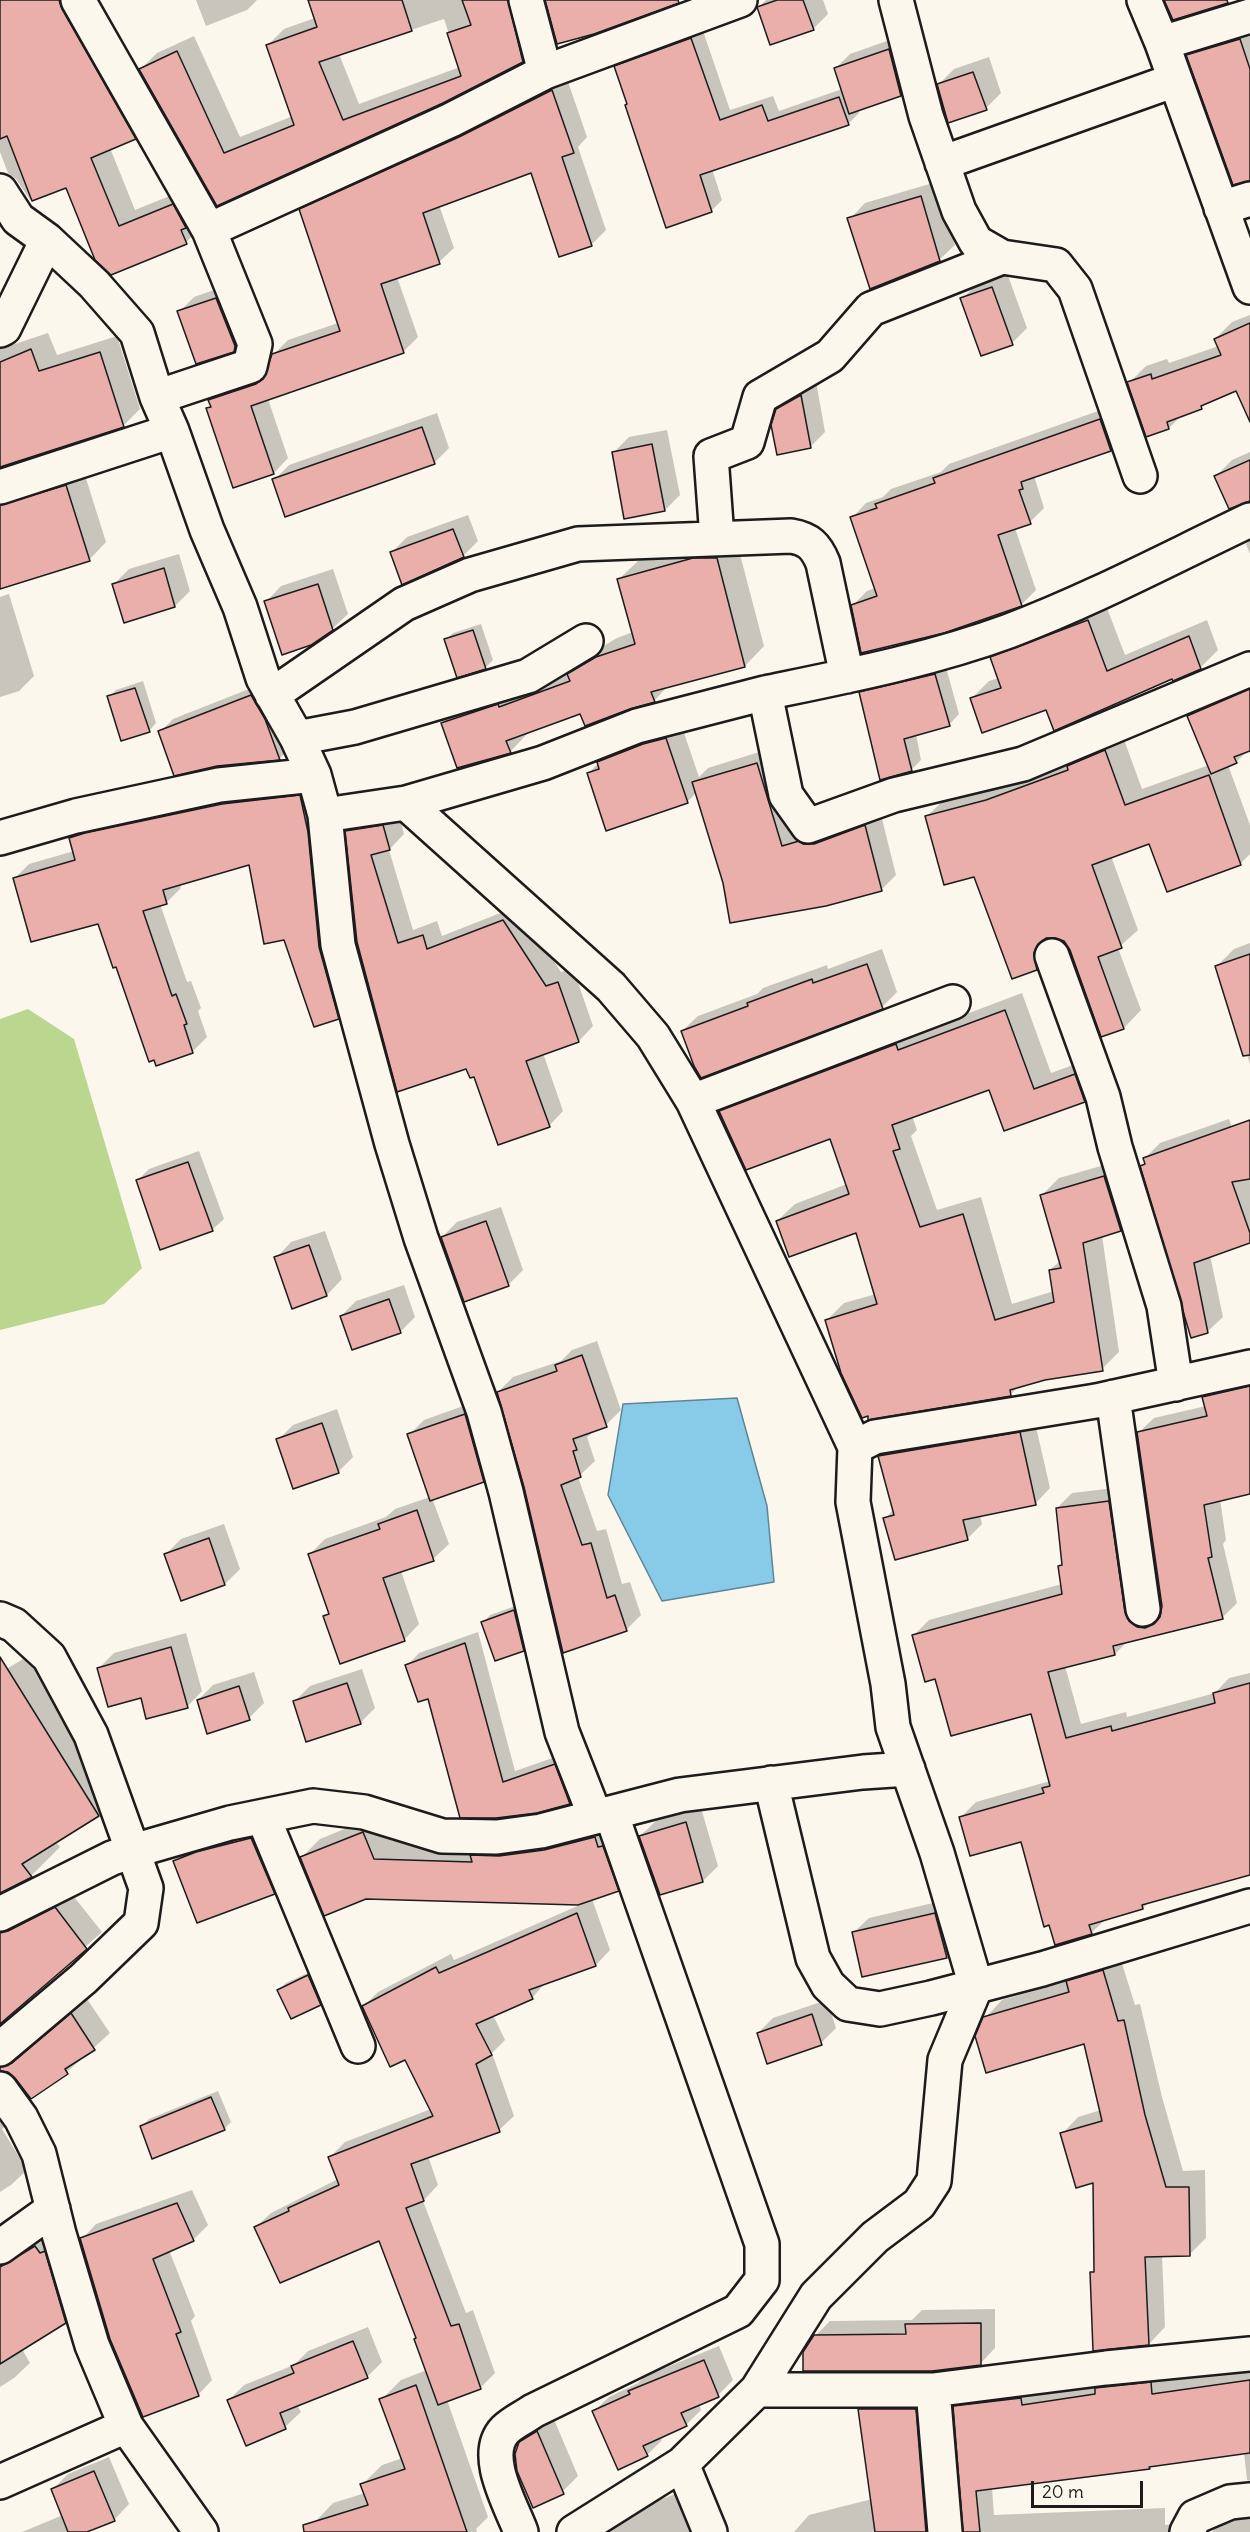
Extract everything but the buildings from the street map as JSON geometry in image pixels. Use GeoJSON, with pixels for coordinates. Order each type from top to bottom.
{"type":"FeatureCollection","features":[{"type":"Feature","properties":{"kind":"street"},"geometry":{"type":"LineString","coordinates":[[78,0],[209,230],[255,344],[250,366],[157,397]]}},
{"type":"Feature","properties":{"kind":"street"},"geometry":{"type":"LineString","coordinates":[[526,0],[545,72]]}},
{"type":"Feature","properties":{"kind":"street"},"geometry":{"type":"LineString","coordinates":[[209,230],[451,120],[545,72],[740,0]]}},
{"type":"Feature","properties":{"kind":"street"},"geometry":{"type":"LineString","coordinates":[[896,0],[926,116],[959,211],[976,242],[1002,257],[1056,265],[1075,289],[1140,476]]}},
{"type":"Feature","properties":{"kind":"street"},"geometry":{"type":"LineString","coordinates":[[1144,0],[1175,80],[1236,204],[1250,287]]}},
{"type":"Feature","properties":{"kind":"street"},"geometry":{"type":"LineString","coordinates":[[1162,43],[1250,16]]}},
{"type":"Feature","properties":{"kind":"street"},"geometry":{"type":"LineString","coordinates":[[942,163],[1175,80]]}},
{"type":"Feature","properties":{"kind":"street"},"geometry":{"type":"LineString","coordinates":[[0,191],[18,219],[47,240],[94,284],[137,333],[157,397],[172,431],[207,530],[240,607],[262,678],[297,738],[314,775],[325,815],[341,956],[392,1144],[421,1238],[484,1412],[506,1492],[561,1732],[603,1814],[762,2244],[762,2280],[738,2311],[533,2411],[506,2429],[496,2445],[497,2469],[521,2532]]}},
{"type":"Feature","properties":{"kind":"street"},"geometry":{"type":"LineString","coordinates":[[0,330],[4,328],[47,240]]}},
{"type":"Feature","properties":{"kind":"street"},"geometry":{"type":"LineString","coordinates":[[717,538],[711,456],[747,442],[760,397],[830,356],[871,309],[1002,257]]}},
{"type":"Feature","properties":{"kind":"street"},"geometry":{"type":"LineString","coordinates":[[0,487],[172,431]]}},
{"type":"Feature","properties":{"kind":"street"},"geometry":{"type":"LineString","coordinates":[[325,815],[406,803],[543,763],[637,726],[765,693],[912,662],[1009,630],[1099,592],[1250,520]]}},
{"type":"Feature","properties":{"kind":"street"},"geometry":{"type":"LineString","coordinates":[[272,695],[404,604],[470,575],[578,544],[717,538],[791,536],[805,538],[817,548],[823,563],[847,676]]}},
{"type":"Feature","properties":{"kind":"street"},"geometry":{"type":"LineString","coordinates":[[297,738],[355,727],[528,676],[586,641]]}},
{"type":"Feature","properties":{"kind":"street"},"geometry":{"type":"LineString","coordinates":[[765,693],[786,795],[808,826],[894,795],[1023,764],[1250,669]]}},
{"type":"Feature","properties":{"kind":"street"},"geometry":{"type":"LineString","coordinates":[[0,838],[76,816],[219,785],[314,775]]}},
{"type":"Feature","properties":{"kind":"street"},"geometry":{"type":"LineString","coordinates":[[406,803],[611,987],[653,1036],[693,1101],[855,1447],[854,1502],[888,1684],[893,1727],[937,1853],[976,1986],[945,2060],[934,2181],[919,2204],[875,2238],[816,2296],[757,2390],[682,2464],[574,2532]]}},
{"type":"Feature","properties":{"kind":"street"},"geometry":{"type":"LineString","coordinates":[[1052,956],[1103,1097],[1115,1147],[1164,1306],[1176,1384]]}},
{"type":"Feature","properties":{"kind":"street"},"geometry":{"type":"LineString","coordinates":[[693,1101],[953,1002]]}},
{"type":"Feature","properties":{"kind":"street"},"geometry":{"type":"LineString","coordinates":[[855,1447],[874,1437],[1113,1398],[1250,1367]]}},
{"type":"Feature","properties":{"kind":"street"},"geometry":{"type":"LineString","coordinates":[[1113,1398],[1143,1609]]}},
{"type":"Feature","properties":{"kind":"street"},"geometry":{"type":"LineString","coordinates":[[0,1619],[14,1624],[49,1657],[91,1735],[146,1888],[141,1923],[61,1999],[0,2049]]}},
{"type":"Feature","properties":{"kind":"street"},"geometry":{"type":"LineString","coordinates":[[0,1914],[112,1858],[230,1823],[313,1806],[364,1812],[442,1836],[497,1837],[541,1831],[680,1796],[771,1783],[908,1769]]}},
{"type":"Feature","properties":{"kind":"street"},"geometry":{"type":"LineString","coordinates":[[771,1783],[813,1958],[828,1985],[848,2004],[880,2008],[976,1986],[1250,1906]]}},
{"type":"Feature","properties":{"kind":"street"},"geometry":{"type":"LineString","coordinates":[[263,1816],[358,2046]]}},
{"type":"Feature","properties":{"kind":"street"},"geometry":{"type":"LineString","coordinates":[[0,2089],[21,2118],[39,2154],[92,2346],[126,2426],[201,2532]]}},
{"type":"Feature","properties":{"kind":"street"},"geometry":{"type":"LineString","coordinates":[[0,2247],[53,2209]]}},
{"type":"Feature","properties":{"kind":"street"},"geometry":{"type":"LineString","coordinates":[[757,2390],[933,2390],[1106,2368],[1250,2354]]}},
{"type":"Feature","properties":{"kind":"street"},"geometry":{"type":"LineString","coordinates":[[933,2390],[945,2532]]}},
{"type":"Feature","properties":{"kind":"street"},"geometry":{"type":"LineString","coordinates":[[0,2482],[126,2426]]}},
{"type":"Feature","properties":{"kind":"street"},"geometry":{"type":"LineString","coordinates":[[682,2464],[710,2532]]}},
{"type":"Feature","properties":{"kind":"street"},"geometry":{"type":"LineString","coordinates":[[1187,2532],[1195,2517],[1230,2502],[1250,2500]]}},
{"type":"Feature","properties":{"kind":"green space"},"geometry":{"type":"Polygon","coordinates":[[[28,1009],[74,1039],[142,1268],[104,1304],[0,1330],[0,1019],[28,1009]]]}},
{"type":"Feature","properties":{"kind":"water"},"geometry":{"type":"Polygon","coordinates":[[[737,1398],[767,1506],[774,1582],[662,1601],[608,1495],[623,1404],[737,1398]]]}}]}
